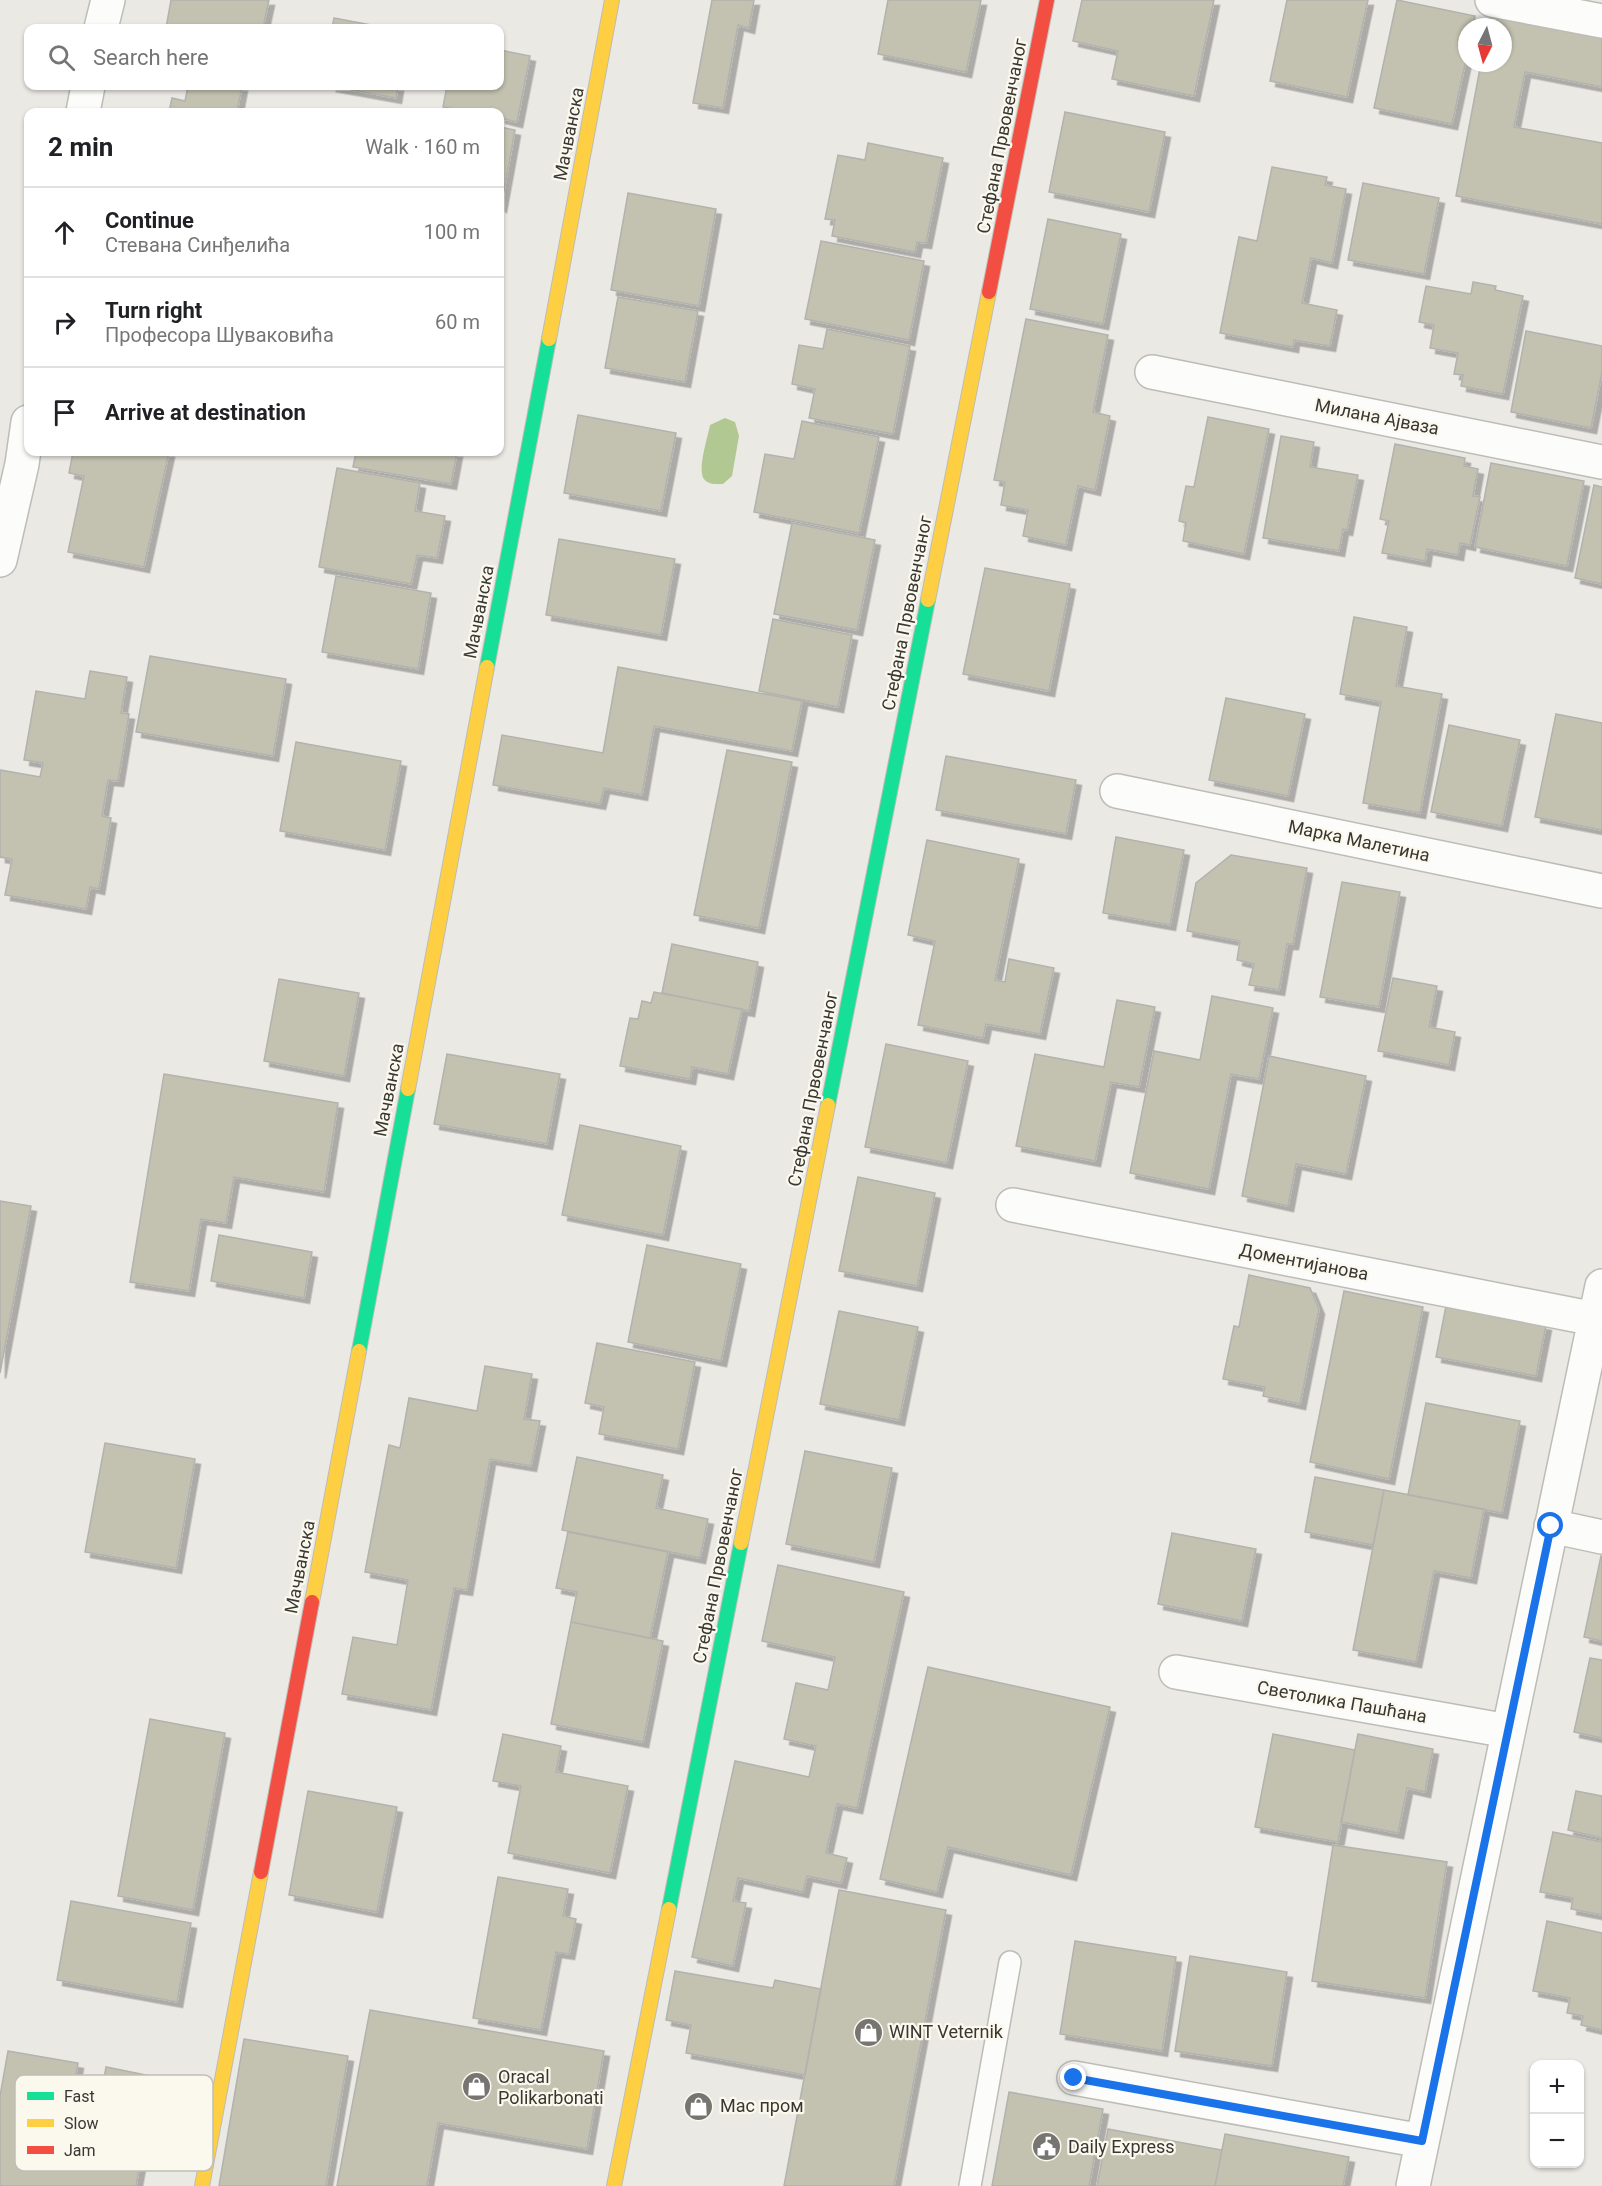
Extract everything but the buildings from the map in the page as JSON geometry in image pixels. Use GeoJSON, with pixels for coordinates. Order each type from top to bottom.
{"type":"FeatureCollection","features":[{"type":"Feature","properties":{"kind":"street"},"geometry":{"type":"LineString","coordinates":[[102,24],[108,0]]}},
{"type":"Feature","properties":{"kind":"street","name":"Мачванска"},"geometry":{"type":"LineString","coordinates":[[213,2127],[612,0]]}},
{"type":"Feature","properties":{"kind":"street","name":"Стефана Првовенчаног"},"geometry":{"type":"LineString","coordinates":[[614,2186],[1047,0]]}},
{"type":"Feature","properties":{"kind":"street"},"geometry":{"type":"LineString","coordinates":[[1492,0],[1602,21]]}},
{"type":"Feature","properties":{"kind":"street"},"geometry":{"type":"LineString","coordinates":[[84,108],[87,90]]}},
{"type":"Feature","properties":{"kind":"street","name":"Милана Ајваза"},"geometry":{"type":"LineString","coordinates":[[1152,372],[1602,462]]}},
{"type":"Feature","properties":{"kind":"street"},"geometry":{"type":"LineString","coordinates":[[0,561],[24,450]]}},
{"type":"Feature","properties":{"kind":"street","name":"Марка Малетина"},"geometry":{"type":"LineString","coordinates":[[1117,791],[1602,891]]}},
{"type":"Feature","properties":{"kind":"street","name":"Доментијанова"},"geometry":{"type":"LineString","coordinates":[[1013,1205],[1595,1319]]}},
{"type":"Feature","properties":{"kind":"street"},"geometry":{"type":"LineString","coordinates":[[1419,2185],[1422,2141],[1602,1286]]}},
{"type":"Feature","properties":{"kind":"street"},"geometry":{"type":"LineString","coordinates":[[1551,1526],[1602,1537]]}},
{"type":"Feature","properties":{"kind":"street","name":"Светолика Пашћана"},"geometry":{"type":"LineString","coordinates":[[1176,1672],[1508,1731]]}},
{"type":"Feature","properties":{"kind":"street"},"geometry":{"type":"LineString","coordinates":[[1074,2078],[1422,2141]]}},
{"type":"Feature","properties":{"kind":"street","name":"Мачванска"},"geometry":{"type":"LineString","coordinates":[[202,2186],[205,2171]]}},
{"type":"Feature","properties":{"kind":"lane"},"geometry":{"type":"LineString","coordinates":[[970,2186],[1010,1962]]}},
{"type":"Feature","properties":{"kind":"shaded area"},"geometry":{"type":"Polygon","coordinates":[[[725,418],[735,422],[739,436],[732,476],[723,484],[713,484],[706,481],[702,474],[704,453],[710,425],[725,418]]]}},
{"type":"Feature","properties":{"kind":"traffic: fast"},"geometry":{"type":"LineString","coordinates":[[487,667],[549,339]]}},
{"type":"Feature","properties":{"kind":"traffic: fast"},"geometry":{"type":"LineString","coordinates":[[828,1105],[928,600]]}},
{"type":"Feature","properties":{"kind":"traffic: fast"},"geometry":{"type":"LineString","coordinates":[[359,1351],[408,1089]]}},
{"type":"Feature","properties":{"kind":"traffic: fast"},"geometry":{"type":"LineString","coordinates":[[669,1909],[741,1543]]}},
{"type":"Feature","properties":{"kind":"traffic: slow"},"geometry":{"type":"LineString","coordinates":[[549,339],[612,0]]}},
{"type":"Feature","properties":{"kind":"traffic: slow"},"geometry":{"type":"LineString","coordinates":[[928,600],[989,292]]}},
{"type":"Feature","properties":{"kind":"traffic: slow"},"geometry":{"type":"LineString","coordinates":[[408,1089],[487,667]]}},
{"type":"Feature","properties":{"kind":"traffic: slow"},"geometry":{"type":"LineString","coordinates":[[741,1543],[828,1105]]}},
{"type":"Feature","properties":{"kind":"traffic: slow"},"geometry":{"type":"LineString","coordinates":[[312,1602],[359,1351]]}},
{"type":"Feature","properties":{"kind":"traffic: slow"},"geometry":{"type":"LineString","coordinates":[[213,2127],[261,1872]]}},
{"type":"Feature","properties":{"kind":"traffic: slow"},"geometry":{"type":"LineString","coordinates":[[614,2186],[669,1909]]}},
{"type":"Feature","properties":{"kind":"traffic: slow"},"geometry":{"type":"LineString","coordinates":[[202,2186],[205,2171]]}},
{"type":"Feature","properties":{"kind":"traffic: jam"},"geometry":{"type":"LineString","coordinates":[[989,292],[1047,0]]}},
{"type":"Feature","properties":{"kind":"traffic: jam"},"geometry":{"type":"LineString","coordinates":[[261,1872],[312,1602]]}},
{"type":"Feature","properties":{"kind":"place","name":"WINT Veternik"},"geometry":{"type":"Point","coordinates":[868,2032]}},
{"type":"Feature","properties":{"kind":"place","name":"Oracal Polikarbonati"},"geometry":{"type":"Point","coordinates":[477,2087]}},
{"type":"Feature","properties":{"kind":"place","name":"Мас пром"},"geometry":{"type":"Point","coordinates":[699,2106]}},
{"type":"Feature","properties":{"kind":"place","name":"Daily Express"},"geometry":{"type":"Point","coordinates":[1047,2147]}},
{"type":"Feature","properties":{"kind":"route"},"geometry":{"type":"LineString","coordinates":[[1074,2078],[1422,2141],[1551,1526]]}}]}
